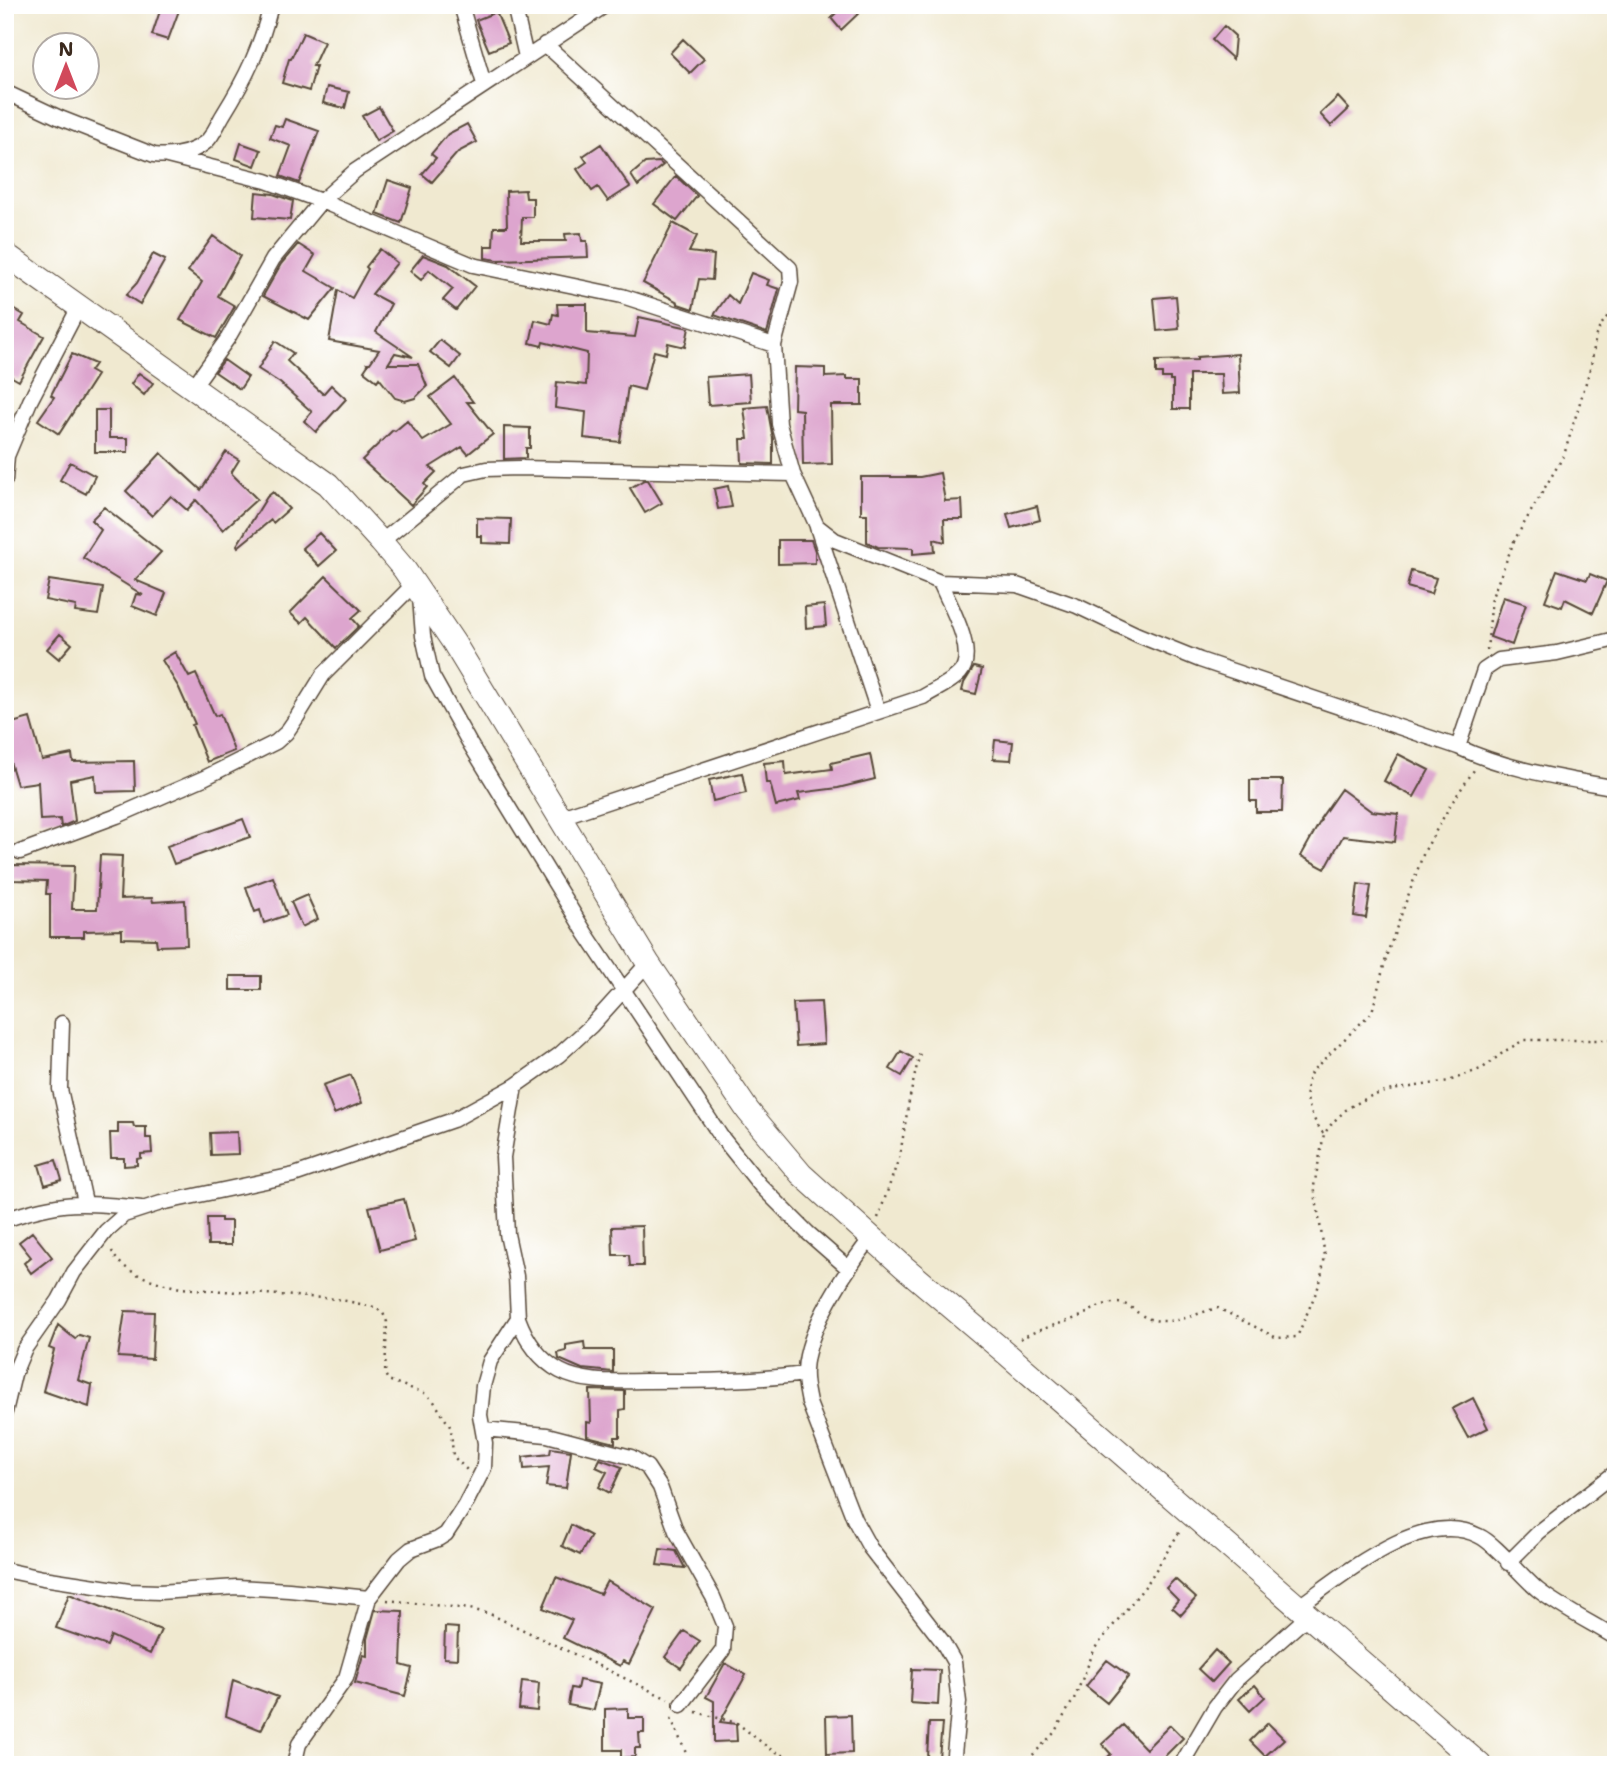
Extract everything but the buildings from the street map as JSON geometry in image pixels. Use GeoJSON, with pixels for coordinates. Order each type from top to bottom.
{"type":"FeatureCollection","features":[{"type":"Feature","properties":{"kind":"main road"},"geometry":{"type":"LineString","coordinates":[[5,254],[328,484],[381,542],[454,643],[648,963],[748,1111],[800,1174],[1480,1765]]}},
{"type":"Feature","properties":{"kind":"street"},"geometry":{"type":"LineString","coordinates":[[166,156],[194,150],[208,141],[246,78],[264,36],[271,5]]}},
{"type":"Feature","properties":{"kind":"street"},"geometry":{"type":"LineString","coordinates":[[461,5],[484,84]]}},
{"type":"Feature","properties":{"kind":"street"},"geometry":{"type":"LineString","coordinates":[[514,5],[526,57]]}},
{"type":"Feature","properties":{"kind":"street"},"geometry":{"type":"LineString","coordinates":[[193,387],[228,338],[273,259],[321,201],[355,171],[606,5]]}},
{"type":"Feature","properties":{"kind":"street"},"geometry":{"type":"LineString","coordinates":[[545,44],[788,265],[791,282],[774,345],[779,424],[793,474],[817,526],[878,711]]}},
{"type":"Feature","properties":{"kind":"street"},"geometry":{"type":"LineString","coordinates":[[5,92],[60,118],[154,155],[265,181],[321,201],[473,265],[622,296],[774,345]]}},
{"type":"Feature","properties":{"kind":"street"},"geometry":{"type":"LineString","coordinates":[[5,480],[7,456],[30,401],[79,307]]}},
{"type":"Feature","properties":{"kind":"street"},"geometry":{"type":"LineString","coordinates":[[381,542],[464,474],[486,469],[793,474]]}},
{"type":"Feature","properties":{"kind":"street"},"geometry":{"type":"LineString","coordinates":[[817,526],[835,540],[940,582],[1017,585],[1077,606],[1200,660],[1458,747],[1482,759],[1555,778],[1616,788]]}},
{"type":"Feature","properties":{"kind":"street"},"geometry":{"type":"LineString","coordinates":[[561,817],[923,697],[959,673],[967,660],[966,644],[940,582]]}},
{"type":"Feature","properties":{"kind":"street"},"geometry":{"type":"LineString","coordinates":[[20,852],[117,816],[204,778],[276,742],[298,717],[323,675],[417,590]]}},
{"type":"Feature","properties":{"kind":"street"},"geometry":{"type":"LineString","coordinates":[[417,590],[432,676],[470,744],[623,992],[720,1135],[760,1185],[848,1268]]}},
{"type":"Feature","properties":{"kind":"street"},"geometry":{"type":"LineString","coordinates":[[1458,747],[1484,670],[1499,660],[1557,653],[1616,639]]}},
{"type":"Feature","properties":{"kind":"street"},"geometry":{"type":"LineString","coordinates":[[5,1412],[14,1374],[24,1350],[59,1300],[74,1272],[106,1231],[124,1216],[142,1208],[294,1175],[453,1120],[515,1086],[559,1055],[591,1026],[648,963]]}},
{"type":"Feature","properties":{"kind":"street"},"geometry":{"type":"LineString","coordinates":[[62,1023],[60,1089],[85,1202]]}},
{"type":"Feature","properties":{"kind":"street"},"geometry":{"type":"LineString","coordinates":[[515,1086],[503,1157],[508,1234],[516,1276],[518,1318],[523,1333],[538,1354],[561,1371],[601,1381],[692,1381],[804,1374]]}},
{"type":"Feature","properties":{"kind":"street"},"geometry":{"type":"LineString","coordinates":[[5,1220],[56,1204],[85,1202],[142,1208]]}},
{"type":"Feature","properties":{"kind":"street"},"geometry":{"type":"LineString","coordinates":[[871,1238],[848,1268],[817,1329],[808,1350],[804,1374],[809,1403],[854,1519],[870,1548],[942,1641],[954,1662],[958,1702],[953,1765]]}},
{"type":"Feature","properties":{"kind":"street"},"geometry":{"type":"LineString","coordinates":[[294,1765],[299,1744],[346,1678],[369,1598],[399,1559],[411,1549],[446,1534],[478,1482],[486,1457],[480,1415],[483,1386],[490,1362],[518,1318]]}},
{"type":"Feature","properties":{"kind":"street"},"geometry":{"type":"LineString","coordinates":[[483,1429],[547,1435],[631,1457],[647,1467],[660,1487],[676,1531],[713,1597],[725,1626],[723,1650],[681,1705]]}},
{"type":"Feature","properties":{"kind":"street"},"geometry":{"type":"LineString","coordinates":[[1508,1563],[1539,1532],[1616,1472]]}},
{"type":"Feature","properties":{"kind":"street"},"geometry":{"type":"LineString","coordinates":[[1181,1765],[1209,1715],[1236,1680],[1303,1611],[1344,1574],[1399,1541],[1420,1533],[1448,1528],[1483,1537],[1539,1591],[1616,1638]]}},
{"type":"Feature","properties":{"kind":"street"},"geometry":{"type":"LineString","coordinates":[[5,1570],[129,1591],[159,1592],[237,1587],[369,1598]]}},
{"type":"Feature","properties":{"kind":"path"},"geometry":{"type":"LineString","coordinates":[[1484,670],[1492,597],[1515,540],[1564,455],[1591,366],[1596,335],[1616,305]]}},
{"type":"Feature","properties":{"kind":"path"},"geometry":{"type":"LineString","coordinates":[[1324,1134],[1316,1124],[1310,1108],[1308,1077],[1372,1012],[1387,954],[1424,852],[1451,804],[1482,759]]}},
{"type":"Feature","properties":{"kind":"path"},"geometry":{"type":"LineString","coordinates":[[1007,1354],[1019,1339],[1034,1331],[1077,1318],[1095,1307],[1114,1303],[1126,1303],[1149,1319],[1164,1321],[1191,1318],[1218,1308],[1277,1338],[1297,1337],[1320,1283],[1325,1256],[1314,1186],[1324,1134],[1332,1122],[1348,1108],[1371,1096],[1449,1081],[1483,1068],[1524,1040],[1616,1040]]}},
{"type":"Feature","properties":{"kind":"path"},"geometry":{"type":"LineString","coordinates":[[871,1238],[900,1154],[908,1101],[920,1052]]}},
{"type":"Feature","properties":{"kind":"path"},"geometry":{"type":"LineString","coordinates":[[106,1231],[113,1255],[125,1268],[156,1281],[180,1288],[337,1299],[374,1307],[383,1313],[387,1322],[385,1374],[388,1380],[424,1393],[432,1400],[451,1428],[453,1456],[478,1482]]}},
{"type":"Feature","properties":{"kind":"path"},"geometry":{"type":"LineString","coordinates":[[1023,1765],[1054,1732],[1075,1697],[1096,1648],[1147,1584],[1191,1514]]}},
{"type":"Feature","properties":{"kind":"path"},"geometry":{"type":"LineString","coordinates":[[369,1598],[470,1609],[490,1614],[703,1715],[737,1723],[770,1749],[805,1765]]}},
{"type":"Feature","properties":{"kind":"path"},"geometry":{"type":"LineString","coordinates":[[661,1696],[691,1765]]}}]}
